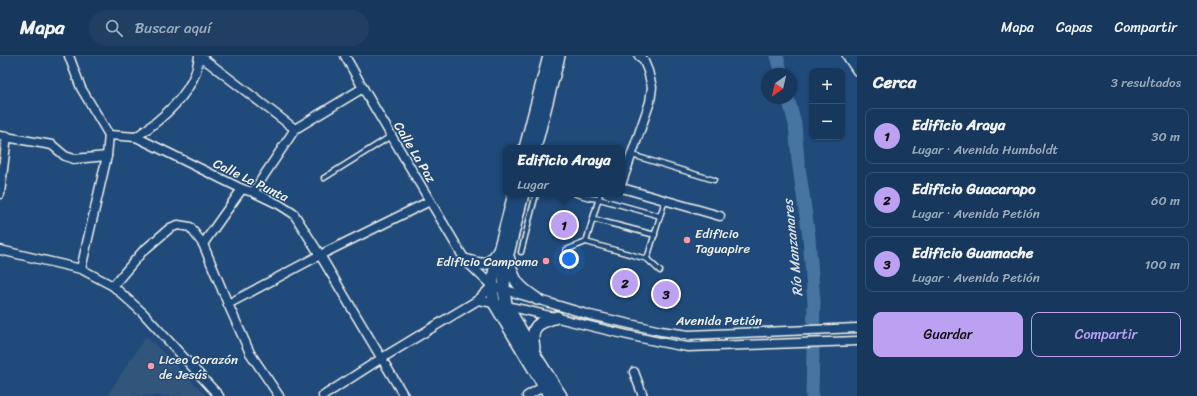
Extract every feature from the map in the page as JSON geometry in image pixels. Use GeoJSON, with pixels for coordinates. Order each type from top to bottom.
{"type":"FeatureCollection","features":[{"type":"Feature","properties":{"kind":"main road"},"geometry":{"type":"LineString","coordinates":[[526,145],[549,56]]}},
{"type":"Feature","properties":{"kind":"main road"},"geometry":{"type":"LineString","coordinates":[[536,145],[559,56]]}},
{"type":"Feature","properties":{"kind":"main road"},"geometry":{"type":"LineString","coordinates":[[500,304],[504,290],[504,249],[513,197]]}},
{"type":"Feature","properties":{"kind":"main road"},"geometry":{"type":"LineString","coordinates":[[522,197],[492,286],[500,304],[550,396]]}},
{"type":"Feature","properties":{"kind":"main road"},"geometry":{"type":"LineString","coordinates":[[465,260],[480,264],[487,264],[504,249]]}},
{"type":"Feature","properties":{"kind":"main road"},"geometry":{"type":"LineString","coordinates":[[504,249],[511,272],[521,288],[538,299]]}},
{"type":"Feature","properties":{"kind":"main road"},"geometry":{"type":"LineString","coordinates":[[500,304],[562,396]]}},
{"type":"Feature","properties":{"kind":"main road"},"geometry":{"type":"LineString","coordinates":[[535,355],[532,334],[535,327],[545,321],[557,317]]}},
{"type":"Feature","properties":{"kind":"street"},"geometry":{"type":"LineString","coordinates":[[69,56],[81,88],[109,135],[107,156],[81,269]]}},
{"type":"Feature","properties":{"kind":"street"},"geometry":{"type":"LineString","coordinates":[[136,137],[153,125],[172,108],[184,93],[195,74],[200,56],[295,129]]}},
{"type":"Feature","properties":{"kind":"street","name":"Calle La Paz"},"geometry":{"type":"LineString","coordinates":[[345,56],[362,88],[465,260],[492,286]]}},
{"type":"Feature","properties":{"kind":"street"},"geometry":{"type":"LineString","coordinates":[[625,174],[650,102],[652,87],[648,71],[639,56]]}},
{"type":"Feature","properties":{"kind":"street"},"geometry":{"type":"LineString","coordinates":[[847,56],[857,71]]}},
{"type":"Feature","properties":{"kind":"street"},"geometry":{"type":"LineString","coordinates":[[253,192],[295,129],[362,88]]}},
{"type":"Feature","properties":{"kind":"street","name":"Calle La Punta"},"geometry":{"type":"LineString","coordinates":[[109,135],[136,137],[242,189],[253,192],[280,205],[294,214],[404,396]]}},
{"type":"Feature","properties":{"kind":"street"},"geometry":{"type":"LineString","coordinates":[[0,194],[3,136],[52,145],[65,156],[74,159],[107,156]]}},
{"type":"Feature","properties":{"kind":"street"},"geometry":{"type":"LineString","coordinates":[[203,244],[242,189]]}},
{"type":"Feature","properties":{"kind":"street"},"geometry":{"type":"LineString","coordinates":[[625,189],[720,216]]}},
{"type":"Feature","properties":{"kind":"street"},"geometry":{"type":"LineString","coordinates":[[228,304],[320,255],[430,201]]}},
{"type":"Feature","properties":{"kind":"street"},"geometry":{"type":"LineString","coordinates":[[113,286],[142,252],[170,228],[178,225],[190,227],[203,244],[250,353],[279,396]]}},
{"type":"Feature","properties":{"kind":"street"},"geometry":{"type":"LineString","coordinates":[[0,250],[81,269],[113,286],[143,313],[219,396]]}},
{"type":"Feature","properties":{"kind":"street"},"geometry":{"type":"LineString","coordinates":[[323,396],[382,358],[478,300],[492,286]]}},
{"type":"Feature","properties":{"kind":"street","name":"Avenida Petión"},"geometry":{"type":"LineString","coordinates":[[492,286],[590,314],[661,331],[688,335],[855,328]]}},
{"type":"Feature","properties":{"kind":"street","name":"Avenida Petión"},"geometry":{"type":"LineString","coordinates":[[478,300],[557,317],[660,343],[688,347],[857,341]]}},
{"type":"Feature","properties":{"kind":"street"},"geometry":{"type":"LineString","coordinates":[[634,372],[643,396]]}},
{"type":"Feature","properties":{"kind":"street"},"geometry":{"type":"LineString","coordinates":[[527,396],[544,386]]}},
{"type":"Feature","properties":{"kind":"lane"},"geometry":{"type":"LineString","coordinates":[[324,178],[391,136]]}},
{"type":"Feature","properties":{"kind":"lane"},"geometry":{"type":"LineString","coordinates":[[632,155],[714,180]]}},
{"type":"Feature","properties":{"kind":"lane"},"geometry":{"type":"LineString","coordinates":[[520,252],[535,197]]}},
{"type":"Feature","properties":{"kind":"lane"},"geometry":{"type":"LineString","coordinates":[[586,242],[599,197]]}},
{"type":"Feature","properties":{"kind":"lane"},"geometry":{"type":"LineString","coordinates":[[602,197],[660,216]]}},
{"type":"Feature","properties":{"kind":"lane"},"geometry":{"type":"LineString","coordinates":[[648,259],[665,200]]}},
{"type":"Feature","properties":{"kind":"lane"},"geometry":{"type":"LineString","coordinates":[[593,219],[655,235]]}},
{"type":"Feature","properties":{"kind":"lane"},"geometry":{"type":"LineString","coordinates":[[566,250],[586,242],[648,259],[660,271]]}},
{"type":"Feature","properties":{"kind":"shaded area","name":"Liceo Corazón de Jesús"},"geometry":{"type":"Polygon","coordinates":[[[146,336],[207,396],[107,396],[146,336]]]}},
{"type":"Feature","properties":{"kind":"waterway","name":"Río Manzanares"},"geometry":{"type":"LineString","coordinates":[[777,56],[780,68]]}},
{"type":"Feature","properties":{"kind":"waterway","name":"Río Manzanares"},"geometry":{"type":"LineString","coordinates":[[790,104],[795,124],[798,160],[809,237],[814,302],[812,396]]}},
{"type":"Feature","properties":{"kind":"place","name":"Edificio Araya"},"geometry":{"type":"Point","coordinates":[564,225]}},
{"type":"Feature","properties":{"kind":"place","name":"Edificio Taguapire"},"geometry":{"type":"Point","coordinates":[687,240]}},
{"type":"Feature","properties":{"kind":"place","name":"Edificio Campoma"},"geometry":{"type":"Point","coordinates":[546,261]}},
{"type":"Feature","properties":{"kind":"place","name":"Edificio Guacarapo"},"geometry":{"type":"Point","coordinates":[625,283]}},
{"type":"Feature","properties":{"kind":"place","name":"Edificio Guamache"},"geometry":{"type":"Point","coordinates":[666,294]}},
{"type":"Feature","properties":{"kind":"place","name":"Liceo Corazón de Jesús"},"geometry":{"type":"Point","coordinates":[151,366]}}]}
